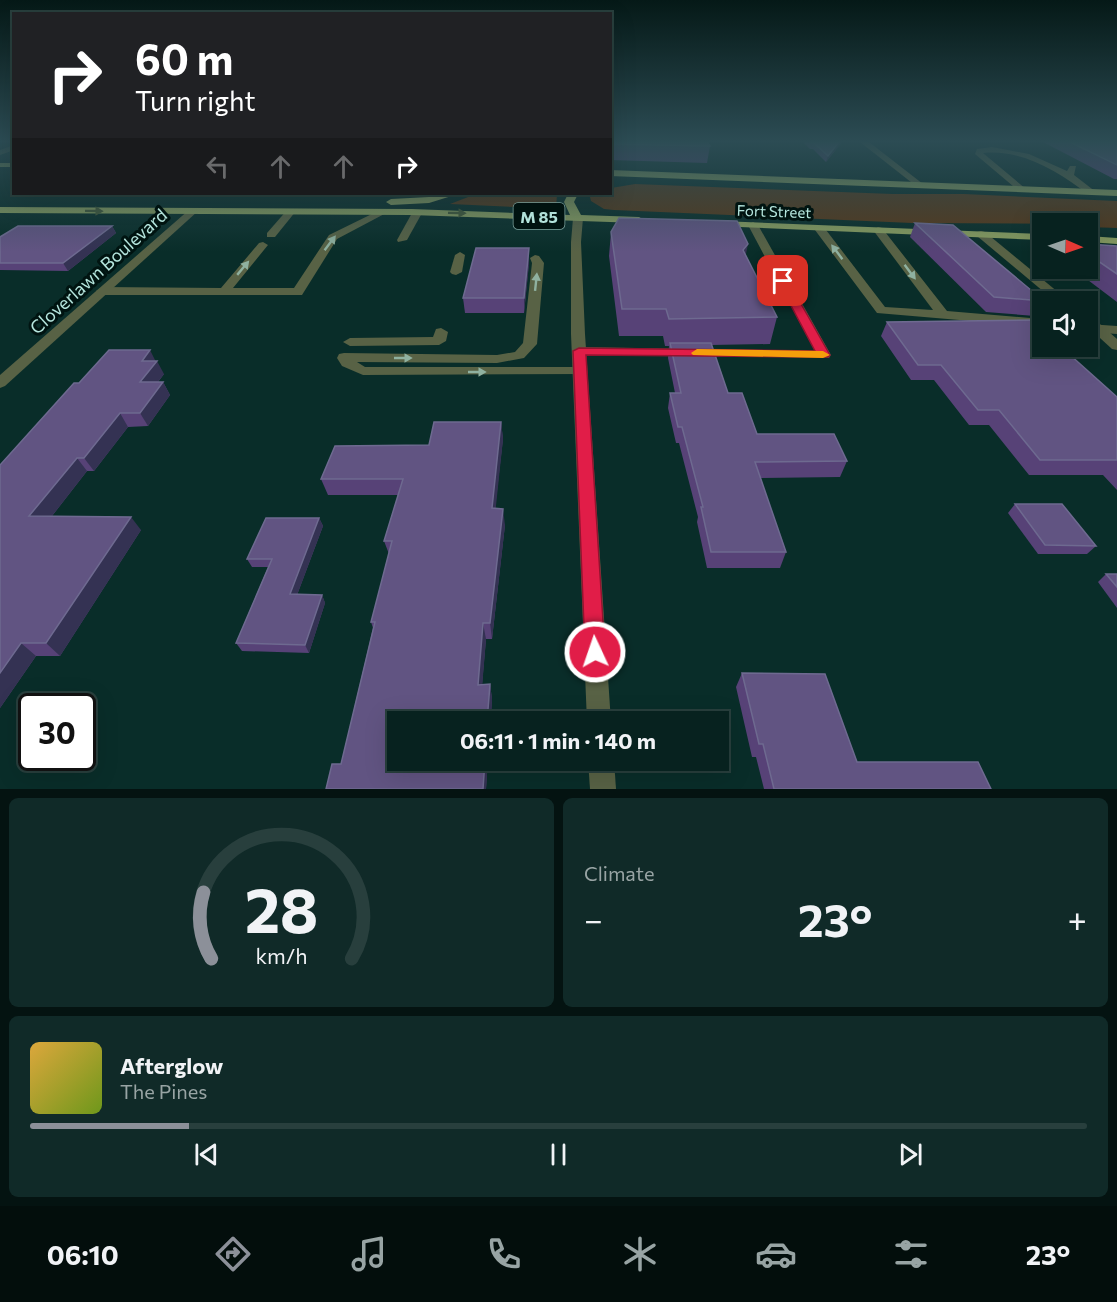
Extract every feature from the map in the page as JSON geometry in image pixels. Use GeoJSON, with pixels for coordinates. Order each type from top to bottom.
{"type":"FeatureCollection","features":[{"type":"Feature","properties":{"kind":"main road","name":"Fort Street"},"geometry":{"type":"LineString","coordinates":[[796,179],[1117,193]]}},
{"type":"Feature","properties":{"kind":"main road"},"geometry":{"type":"LineString","coordinates":[[612,183],[893,191],[1006,188]]}},
{"type":"Feature","properties":{"kind":"main road"},"geometry":{"type":"LineString","coordinates":[[147,211],[177,202],[406,202],[449,195]]}},
{"type":"Feature","properties":{"kind":"main road"},"geometry":{"type":"LineString","coordinates":[[572,195],[569,202],[571,210],[578,218]]}},
{"type":"Feature","properties":{"kind":"main road","name":"M 85"},"geometry":{"type":"LineString","coordinates":[[0,210],[383,212],[647,221]]}},
{"type":"Feature","properties":{"kind":"main road","name":"Fort Street"},"geometry":{"type":"LineString","coordinates":[[713,224],[1032,237]]}},
{"type":"Feature","properties":{"kind":"main road"},"geometry":{"type":"LineString","coordinates":[[981,234],[1000,228],[1032,230]]}},
{"type":"Feature","properties":{"kind":"main road"},"geometry":{"type":"LineString","coordinates":[[1098,235],[1116,240]]}},
{"type":"Feature","properties":{"kind":"main road"},"geometry":{"type":"LineString","coordinates":[[1098,240],[1116,240]]}},
{"type":"Feature","properties":{"kind":"street"},"geometry":{"type":"LineString","coordinates":[[912,179],[919,184]]}},
{"type":"Feature","properties":{"kind":"street"},"geometry":{"type":"LineString","coordinates":[[1009,179],[1022,189]]}},
{"type":"Feature","properties":{"kind":"street"},"geometry":{"type":"LineString","coordinates":[[1073,179],[1091,192]]}},
{"type":"Feature","properties":{"kind":"street","name":"Cloverlawn Boulevard"},"geometry":{"type":"LineString","coordinates":[[0,383],[193,211]]}},
{"type":"Feature","properties":{"kind":"street"},"geometry":{"type":"LineString","coordinates":[[271,235],[291,211]]}},
{"type":"Feature","properties":{"kind":"street"},"geometry":{"type":"LineString","coordinates":[[102,291],[298,292],[333,237],[383,212]]}},
{"type":"Feature","properties":{"kind":"street"},"geometry":{"type":"LineString","coordinates":[[402,240],[417,213]]}},
{"type":"Feature","properties":{"kind":"street"},"geometry":{"type":"LineString","coordinates":[[578,218],[576,242],[579,351],[598,711]]}},
{"type":"Feature","properties":{"kind":"street"},"geometry":{"type":"LineString","coordinates":[[579,351],[824,355],[753,225]]}},
{"type":"Feature","properties":{"kind":"street"},"geometry":{"type":"LineString","coordinates":[[819,228],[881,310],[1032,323]]}},
{"type":"Feature","properties":{"kind":"street"},"geometry":{"type":"LineString","coordinates":[[878,230],[942,314]]}},
{"type":"Feature","properties":{"kind":"street"},"geometry":{"type":"LineString","coordinates":[[981,234],[1051,291]]}},
{"type":"Feature","properties":{"kind":"street"},"geometry":{"type":"LineString","coordinates":[[224,292],[263,245]]}},
{"type":"Feature","properties":{"kind":"street"},"geometry":{"type":"LineString","coordinates":[[456,272],[460,255]]}},
{"type":"Feature","properties":{"kind":"street"},"geometry":{"type":"LineString","coordinates":[[346,351],[497,359],[519,355],[530,344],[538,263],[535,258]]}},
{"type":"Feature","properties":{"kind":"street"},"geometry":{"type":"LineString","coordinates":[[1098,327],[1117,330]]}},
{"type":"Feature","properties":{"kind":"street"},"geometry":{"type":"LineString","coordinates":[[346,351],[439,341],[441,332]]}},
{"type":"Feature","properties":{"kind":"street"},"geometry":{"type":"LineString","coordinates":[[1098,332],[1117,346]]}},
{"type":"Feature","properties":{"kind":"street"},"geometry":{"type":"LineString","coordinates":[[346,351],[347,363],[363,371],[580,371]]}},
{"type":"Feature","properties":{"kind":"street"},"geometry":{"type":"LineString","coordinates":[[602,771],[603,789]]}},
{"type":"Feature","properties":{"kind":"shaded area"},"geometry":{"type":"Polygon","coordinates":[[[635,184],[1117,201],[1117,228],[1098,227],[1098,213],[1032,213],[1032,224],[912,223],[614,210],[604,209],[591,201],[590,197],[612,195],[612,188],[635,184]]]}},
{"type":"Feature","properties":{"kind":"shaded area"},"geometry":{"type":"Polygon","coordinates":[[[473,195],[557,195],[556,209],[450,204],[473,195]]]}},
{"type":"Feature","properties":{"kind":"pier"},"geometry":{"type":"Polygon","coordinates":[[[0,198],[60,198],[5,225],[0,225],[0,198]]]}},
{"type":"Feature","properties":{"kind":"building"},"geometry":{"type":"Polygon","coordinates":[[[619,218],[737,221],[748,244],[743,250],[777,317],[669,319],[666,309],[622,309],[611,232],[619,218]]]}},
{"type":"Feature","properties":{"kind":"building"},"geometry":{"type":"Polygon","coordinates":[[[915,223],[953,225],[1032,291],[1032,300],[994,297],[915,223]]]}},
{"type":"Feature","properties":{"kind":"building"},"geometry":{"type":"Polygon","coordinates":[[[18,226],[112,226],[63,263],[0,263],[0,237],[18,226]]]}},
{"type":"Feature","properties":{"kind":"building"},"geometry":{"type":"Polygon","coordinates":[[[1098,245],[1117,246],[1117,274],[1098,261],[1098,245]]]}},
{"type":"Feature","properties":{"kind":"building"},"geometry":{"type":"Polygon","coordinates":[[[476,248],[529,248],[524,298],[463,298],[476,248]]]}},
{"type":"Feature","properties":{"kind":"building"},"geometry":{"type":"Polygon","coordinates":[[[1030,320],[1032,322],[1032,357],[1072,357],[1117,397],[1117,460],[1040,460],[999,410],[978,410],[941,365],[918,365],[887,322],[1030,320]]]}},
{"type":"Feature","properties":{"kind":"building"},"geometry":{"type":"Polygon","coordinates":[[[670,343],[711,343],[728,393],[742,393],[757,434],[834,434],[847,461],[755,462],[786,552],[711,552],[701,507],[703,507],[682,427],[678,427],[670,393],[681,393],[670,343]]]}},
{"type":"Feature","properties":{"kind":"building"},"geometry":{"type":"Polygon","coordinates":[[[109,350],[150,350],[142,361],[157,361],[140,382],[163,382],[140,413],[120,413],[84,458],[77,458],[29,516],[131,517],[46,643],[21,643],[0,673],[0,465],[74,383],[79,383],[109,350]]]}},
{"type":"Feature","properties":{"kind":"building"},"geometry":{"type":"Polygon","coordinates":[[[434,422],[501,422],[492,508],[503,509],[490,623],[483,623],[478,685],[490,684],[488,711],[387,711],[387,771],[484,771],[483,789],[326,789],[332,764],[341,764],[375,622],[371,622],[392,541],[384,541],[403,479],[321,479],[335,446],[429,445],[434,422]]]}},
{"type":"Feature","properties":{"kind":"building"},"geometry":{"type":"Polygon","coordinates":[[[1015,504],[1062,504],[1096,546],[1045,545],[1015,504]]]}},
{"type":"Feature","properties":{"kind":"building"},"geometry":{"type":"Polygon","coordinates":[[[266,518],[319,518],[290,594],[322,595],[305,645],[236,643],[272,559],[247,559],[266,518]]]}},
{"type":"Feature","properties":{"kind":"building"},"geometry":{"type":"Polygon","coordinates":[[[1106,574],[1117,574],[1117,587],[1106,574]]]}},
{"type":"Feature","properties":{"kind":"building"},"geometry":{"type":"Polygon","coordinates":[[[742,673],[825,674],[857,762],[978,762],[991,789],[774,789],[763,744],[759,744],[742,673]]]}},
{"type":"Feature","properties":{"kind":"slow traffic"},"geometry":{"type":"LineString","coordinates":[[697,353],[823,355]]}},
{"type":"Feature","properties":{"kind":"route"},"geometry":{"type":"LineString","coordinates":[[595,652],[579,351],[824,355],[783,281]]}}]}
